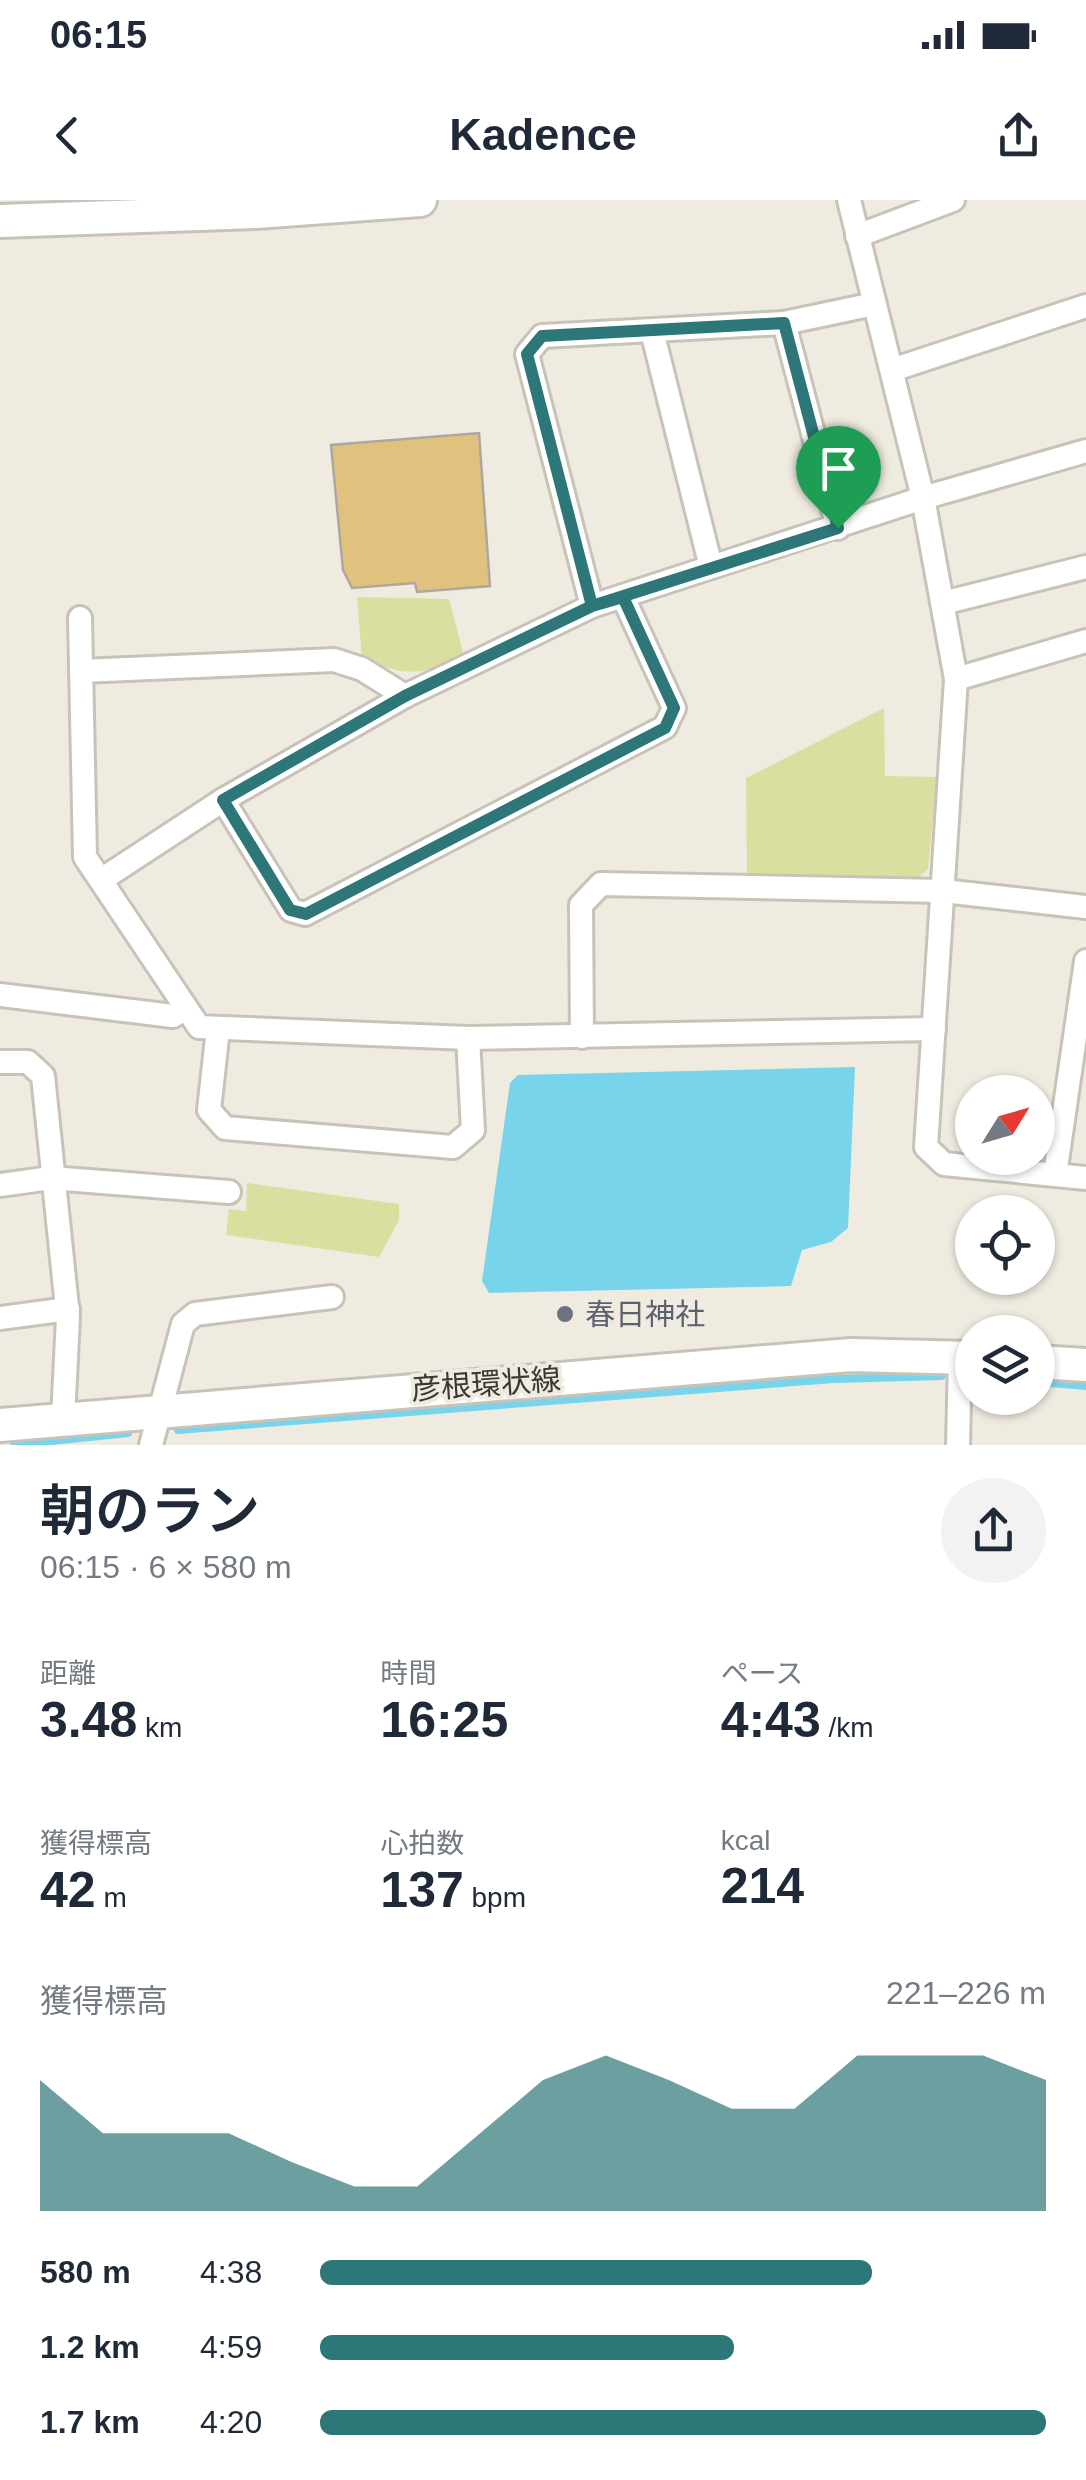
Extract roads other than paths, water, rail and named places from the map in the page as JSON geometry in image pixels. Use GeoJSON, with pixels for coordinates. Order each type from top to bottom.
{"type":"FeatureCollection","features":[{"type":"Feature","properties":{"kind":"main road"},"geometry":{"type":"LineString","coordinates":[[0,221],[256,212],[420,200]]}},
{"type":"Feature","properties":{"kind":"main road","name":"彦根環状線"},"geometry":{"type":"LineString","coordinates":[[0,1425],[158,1409],[852,1355],[955,1358]]}},
{"type":"Feature","properties":{"kind":"main road"},"geometry":{"type":"LineString","coordinates":[[1055,1363],[1086,1365]]}},
{"type":"Feature","properties":{"kind":"street"},"geometry":{"type":"LineString","coordinates":[[849,200],[923,498],[956,679],[926,1146],[944,1164],[1086,1178]]}},
{"type":"Feature","properties":{"kind":"street"},"geometry":{"type":"LineString","coordinates":[[856,236],[954,200]]}},
{"type":"Feature","properties":{"kind":"street"},"geometry":{"type":"LineString","coordinates":[[592,606],[527,354],[542,336],[784,323],[874,304]]}},
{"type":"Feature","properties":{"kind":"street"},"geometry":{"type":"LineString","coordinates":[[892,370],[1086,306]]}},
{"type":"Feature","properties":{"kind":"street"},"geometry":{"type":"LineString","coordinates":[[784,323],[838,528]]}},
{"type":"Feature","properties":{"kind":"street"},"geometry":{"type":"LineString","coordinates":[[652,331],[711,567]]}},
{"type":"Feature","properties":{"kind":"street"},"geometry":{"type":"LineString","coordinates":[[101,880],[223,800],[405,696],[592,606],[923,498],[1086,451]]}},
{"type":"Feature","properties":{"kind":"street"},"geometry":{"type":"LineString","coordinates":[[943,603],[1086,567]]}},
{"type":"Feature","properties":{"kind":"street"},"geometry":{"type":"LineString","coordinates":[[223,800],[290,910],[306,914],[665,728],[674,708],[623,597]]}},
{"type":"Feature","properties":{"kind":"street"},"geometry":{"type":"LineString","coordinates":[[80,618],[85,857],[199,1028],[468,1038],[934,1029]]}},
{"type":"Feature","properties":{"kind":"street"},"geometry":{"type":"LineString","coordinates":[[956,679],[1086,642]]}},
{"type":"Feature","properties":{"kind":"street"},"geometry":{"type":"LineString","coordinates":[[80,672],[334,660],[362,669],[405,696]]}},
{"type":"Feature","properties":{"kind":"street"},"geometry":{"type":"LineString","coordinates":[[582,1037],[581,905],[601,884],[943,890],[1086,907]]}},
{"type":"Feature","properties":{"kind":"street"},"geometry":{"type":"LineString","coordinates":[[1055,1176],[1086,961]]}},
{"type":"Feature","properties":{"kind":"street"},"geometry":{"type":"LineString","coordinates":[[0,996],[173,1016],[184,1008]]}},
{"type":"Feature","properties":{"kind":"street"},"geometry":{"type":"LineString","coordinates":[[218,1029],[210,1110],[225,1128],[452,1148],[473,1130],[468,1038]]}},
{"type":"Feature","properties":{"kind":"street"},"geometry":{"type":"LineString","coordinates":[[0,1062],[28,1062],[43,1076],[68,1309],[63,1418]]}},
{"type":"Feature","properties":{"kind":"street"},"geometry":{"type":"LineString","coordinates":[[0,1185],[51,1178],[230,1192]]}},
{"type":"Feature","properties":{"kind":"street"},"geometry":{"type":"LineString","coordinates":[[150,1445],[183,1324],[194,1314],[332,1297]]}},
{"type":"Feature","properties":{"kind":"street"},"geometry":{"type":"LineString","coordinates":[[0,1318],[68,1309]]}},
{"type":"Feature","properties":{"kind":"street"},"geometry":{"type":"LineString","coordinates":[[958,1445],[961,1415]]}},
{"type":"Feature","properties":{"kind":"water"},"geometry":{"type":"Polygon","coordinates":[[[855,1067],[848,1228],[831,1242],[802,1250],[791,1286],[489,1293],[482,1281],[510,1083],[518,1075],[855,1067]]]}},
{"type":"Feature","properties":{"kind":"waterway"},"geometry":{"type":"LineString","coordinates":[[178,1430],[834,1379],[942,1376]]}},
{"type":"Feature","properties":{"kind":"waterway"},"geometry":{"type":"LineString","coordinates":[[1055,1383],[1086,1386]]}},
{"type":"Feature","properties":{"kind":"waterway"},"geometry":{"type":"LineString","coordinates":[[14,1445],[128,1433]]}},
{"type":"Feature","properties":{"kind":"place","name":"春日神社"},"geometry":{"type":"Point","coordinates":[565,1314]}}]}
